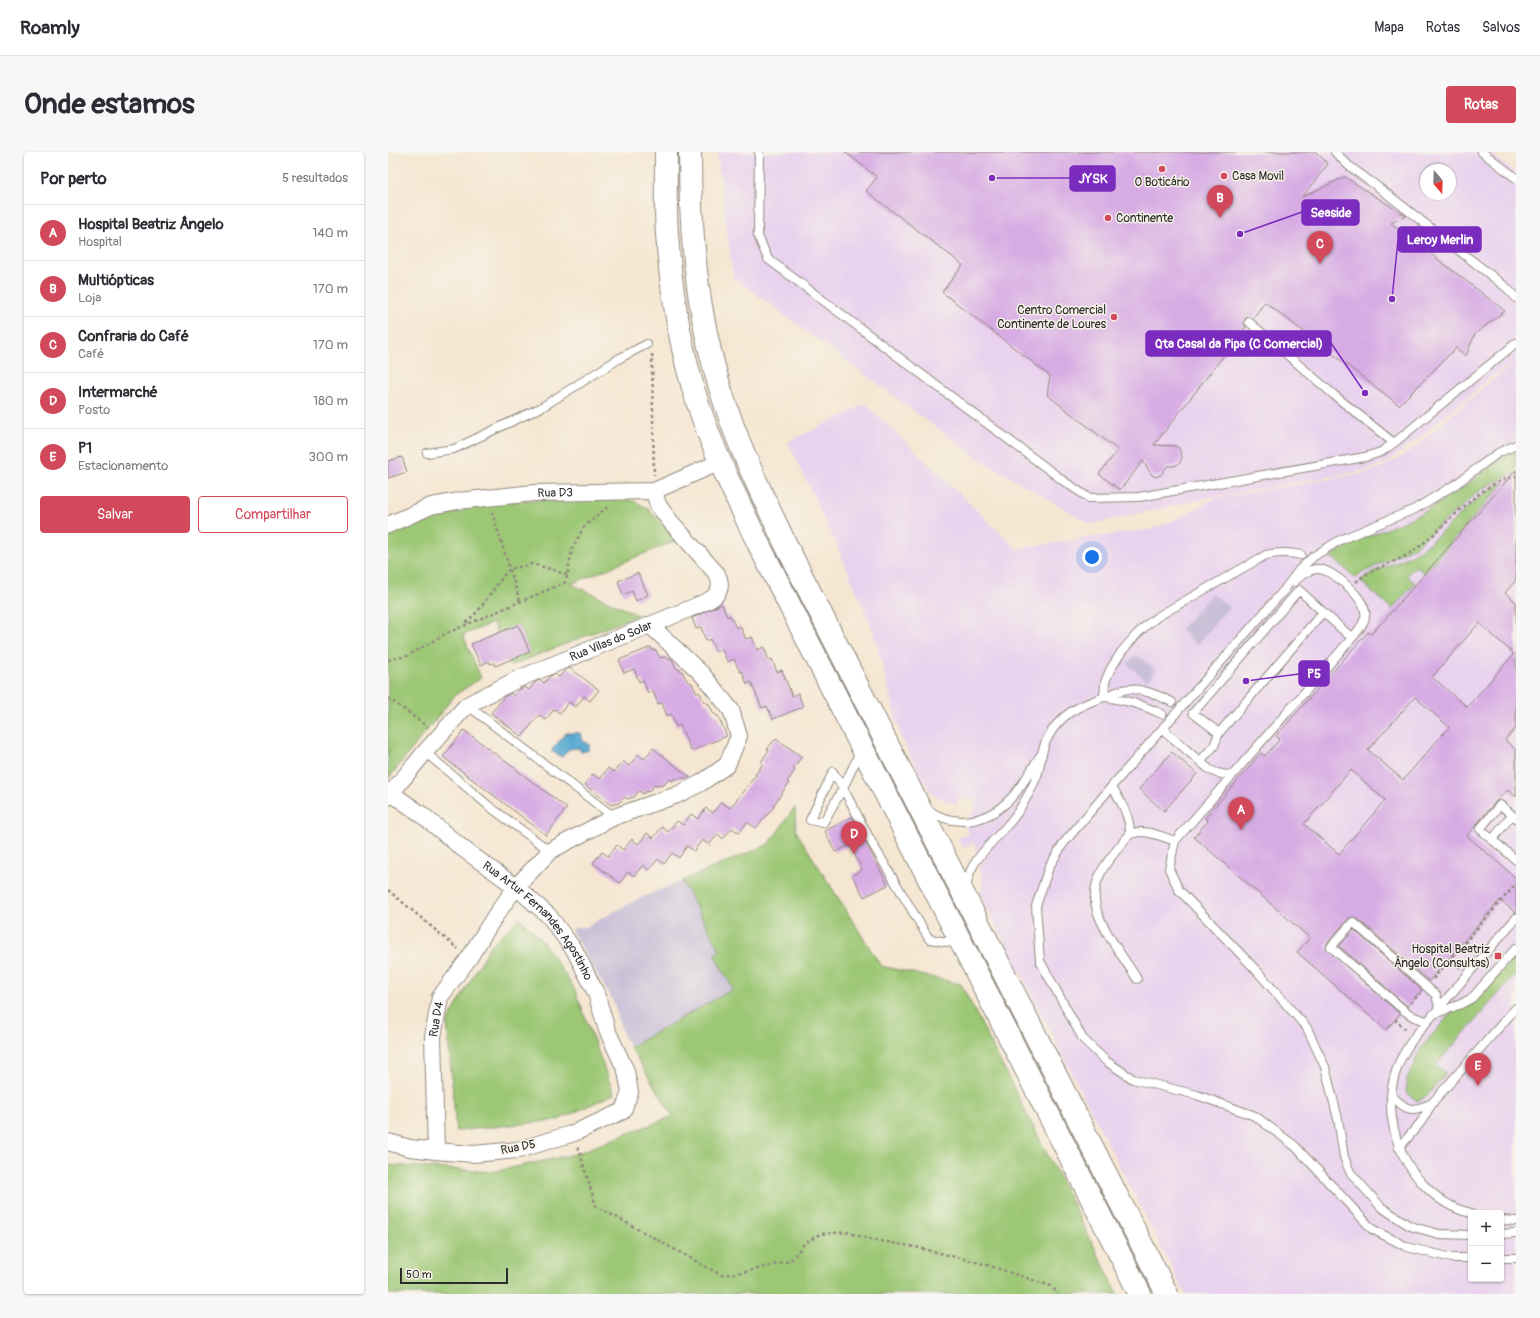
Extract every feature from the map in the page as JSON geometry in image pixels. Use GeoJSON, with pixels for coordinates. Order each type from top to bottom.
{"type":"FeatureCollection","features":[{"type":"Feature","properties":{"kind":"main road"},"geometry":{"type":"LineString","coordinates":[[666,152],[667,233],[673,297],[686,361],[698,403],[720,462],[759,546],[1140,1294]]}},
{"type":"Feature","properties":{"kind":"main road"},"geometry":{"type":"LineString","coordinates":[[690,152],[690,202],[695,269],[704,326],[729,416],[750,469],[788,549],[1167,1294]]}},
{"type":"Feature","properties":{"kind":"street","name":"Rua D3"},"geometry":{"type":"LineString","coordinates":[[388,525],[431,506],[488,497],[534,493],[654,491],[720,462]]}},
{"type":"Feature","properties":{"kind":"street"},"geometry":{"type":"LineString","coordinates":[[650,625],[715,597],[721,581],[715,569],[674,526],[658,506],[654,491]]}},
{"type":"Feature","properties":{"kind":"street","name":"Rua Vilas do Solar"},"geometry":{"type":"LineString","coordinates":[[389,794],[467,705],[518,678],[650,625],[702,674],[731,710],[739,736],[728,765],[701,783],[677,795],[614,817],[550,851],[516,888]]}},
{"type":"Feature","properties":{"kind":"street","name":"Rua Artur Fernandes Agostinho"},"geometry":{"type":"LineString","coordinates":[[389,794],[420,814],[462,848],[516,888],[549,916],[575,951],[596,993],[607,1030],[626,1071],[630,1092]]}},
{"type":"Feature","properties":{"kind":"street","name":"Rua D4"},"geometry":{"type":"LineString","coordinates":[[436,1151],[433,1037],[440,998],[469,958],[495,916],[516,888]]}},
{"type":"Feature","properties":{"kind":"street","name":"Rua D5"},"geometry":{"type":"LineString","coordinates":[[388,1142],[410,1148],[473,1154],[518,1150],[574,1132],[623,1111],[630,1092]]}},
{"type":"Feature","properties":{"kind":"lane"},"geometry":{"type":"LineString","coordinates":[[759,152],[758,236],[768,259],[1065,482],[1089,498],[1139,497],[1365,457],[1381,452],[1516,343]]}},
{"type":"Feature","properties":{"kind":"lane"},"geometry":{"type":"LineString","coordinates":[[1335,152],[1349,166],[1507,288],[1516,298]]}},
{"type":"Feature","properties":{"kind":"lane"},"geometry":{"type":"LineString","coordinates":[[1482,152],[1516,178]]}},
{"type":"Feature","properties":{"kind":"lane"},"geometry":{"type":"LineString","coordinates":[[1249,322],[1334,395],[1394,443]]}},
{"type":"Feature","properties":{"kind":"lane"},"geometry":{"type":"LineString","coordinates":[[427,453],[454,449],[542,406],[620,358],[646,344]]}},
{"type":"Feature","properties":{"kind":"lane"},"geometry":{"type":"LineString","coordinates":[[1468,1258],[1452,1258],[1407,1247],[1372,1229],[1295,1146],[1255,1116],[1197,1095],[1133,1079],[1106,1061],[1083,1039],[1040,961],[1036,906],[1049,867],[1064,844],[1112,786],[1284,590],[1298,570],[1314,556],[1333,544],[1395,518],[1421,505],[1456,484],[1498,453],[1516,445]]}},
{"type":"Feature","properties":{"kind":"lane"},"geometry":{"type":"LineString","coordinates":[[1104,697],[1105,682],[1110,670],[1122,651],[1137,634],[1157,617],[1266,555],[1278,552],[1289,552],[1300,555]]}},
{"type":"Feature","properties":{"kind":"lane"},"geometry":{"type":"LineString","coordinates":[[1284,590],[1305,573],[1318,569],[1325,570],[1349,588],[1362,602],[1365,610],[1365,617],[1362,625],[1175,841],[1169,869],[1179,890],[1256,970],[1307,1028],[1325,1067],[1338,1119],[1344,1157],[1350,1172],[1381,1207],[1410,1226],[1439,1234],[1468,1235]]}},
{"type":"Feature","properties":{"kind":"lane"},"geometry":{"type":"LineString","coordinates":[[1219,733],[1193,713],[1299,590],[1352,638]]}},
{"type":"Feature","properties":{"kind":"lane"},"geometry":{"type":"LineString","coordinates":[[1200,761],[1214,746],[1219,733],[1323,612]]}},
{"type":"Feature","properties":{"kind":"lane"},"geometry":{"type":"LineString","coordinates":[[915,800],[935,814],[958,821],[973,821],[989,815],[1005,804],[1013,795],[1041,754],[1051,732],[1064,717],[1080,706],[1118,691],[1130,688],[1145,690],[1172,702]]}},
{"type":"Feature","properties":{"kind":"lane"},"geometry":{"type":"LineString","coordinates":[[1104,697],[1142,704],[1162,714]]}},
{"type":"Feature","properties":{"kind":"lane"},"geometry":{"type":"LineString","coordinates":[[467,705],[614,817]]}},
{"type":"Feature","properties":{"kind":"lane"},"geometry":{"type":"LineString","coordinates":[[1164,726],[1168,734],[1210,770],[1232,776]]}},
{"type":"Feature","properties":{"kind":"lane"},"geometry":{"type":"LineString","coordinates":[[862,748],[843,788],[824,823],[810,820],[833,772],[843,788],[872,843],[929,939],[963,945]]}},
{"type":"Feature","properties":{"kind":"lane"},"geometry":{"type":"LineString","coordinates":[[425,752],[490,807],[550,851]]}},
{"type":"Feature","properties":{"kind":"lane"},"geometry":{"type":"LineString","coordinates":[[967,902],[966,890],[973,866],[1009,824],[1021,807],[1038,770],[1041,754]]}},
{"type":"Feature","properties":{"kind":"lane"},"geometry":{"type":"LineString","coordinates":[[1112,786],[1127,814],[1130,823],[1130,834],[1101,870],[1096,883],[1095,896],[1097,910],[1106,929],[1137,979]]}},
{"type":"Feature","properties":{"kind":"lane"},"geometry":{"type":"LineString","coordinates":[[1492,840],[1514,817],[1500,805],[1480,829],[1492,840],[1516,860]]}},
{"type":"Feature","properties":{"kind":"lane"},"geometry":{"type":"LineString","coordinates":[[1130,834],[1146,832],[1175,841]]}},
{"type":"Feature","properties":{"kind":"lane"},"geometry":{"type":"LineString","coordinates":[[1468,1213],[1448,1205],[1433,1194],[1417,1178],[1407,1163],[1399,1148],[1394,1131],[1391,1095],[1397,1068],[1405,1050],[1426,1021],[1516,918]]}},
{"type":"Feature","properties":{"kind":"lane"},"geometry":{"type":"LineString","coordinates":[[1426,1021],[1414,1018],[1405,1011],[1331,947],[1353,922],[1436,995],[1439,1007]]}},
{"type":"Feature","properties":{"kind":"lane"},"geometry":{"type":"LineString","coordinates":[[1433,1014],[1461,1004],[1472,998],[1516,948]]}},
{"type":"Feature","properties":{"kind":"lane"},"geometry":{"type":"LineString","coordinates":[[1399,1148],[1421,1122],[1433,1102],[1516,1008]]}},
{"type":"Feature","properties":{"kind":"lane"},"geometry":{"type":"LineString","coordinates":[[1391,1095],[1402,1106],[1409,1110],[1417,1109],[1433,1102]]}},
{"type":"Feature","properties":{"kind":"lane"},"geometry":{"type":"LineString","coordinates":[[1504,1220],[1516,1221]]}},
{"type":"Feature","properties":{"kind":"lane"},"geometry":{"type":"LineString","coordinates":[[1504,1234],[1516,1234]]}},
{"type":"Feature","properties":{"kind":"lane"},"geometry":{"type":"LineString","coordinates":[[1504,1258],[1516,1258]]}},
{"type":"Feature","properties":{"kind":"path"},"geometry":{"type":"LineString","coordinates":[[646,344],[652,348],[654,491]]}},
{"type":"Feature","properties":{"kind":"path"},"geometry":{"type":"LineString","coordinates":[[1349,588],[1365,574],[1398,560],[1427,541],[1490,486],[1516,476]]}},
{"type":"Feature","properties":{"kind":"path"},"geometry":{"type":"LineString","coordinates":[[388,660],[407,656],[446,633],[566,582],[572,549],[585,525],[610,506],[617,492]]}},
{"type":"Feature","properties":{"kind":"path"},"geometry":{"type":"LineString","coordinates":[[488,497],[520,602]]}},
{"type":"Feature","properties":{"kind":"path"},"geometry":{"type":"LineString","coordinates":[[464,625],[478,612],[504,575],[510,569],[532,564],[567,575]]}},
{"type":"Feature","properties":{"kind":"path"},"geometry":{"type":"LineString","coordinates":[[388,698],[440,735]]}},
{"type":"Feature","properties":{"kind":"path"},"geometry":{"type":"LineString","coordinates":[[1431,981],[1516,884]]}},
{"type":"Feature","properties":{"kind":"path"},"geometry":{"type":"LineString","coordinates":[[388,890],[469,958]]}},
{"type":"Feature","properties":{"kind":"path"},"geometry":{"type":"LineString","coordinates":[[1450,959],[1462,970]]}},
{"type":"Feature","properties":{"kind":"path"},"geometry":{"type":"LineString","coordinates":[[1410,1005],[1422,991]]}},
{"type":"Feature","properties":{"kind":"path"},"geometry":{"type":"LineString","coordinates":[[1401,1015],[1396,1021],[1409,1031]]}},
{"type":"Feature","properties":{"kind":"path"},"geometry":{"type":"LineString","coordinates":[[574,1132],[596,1206],[721,1275],[744,1272],[790,1261],[804,1244],[820,1234],[846,1232],[870,1239],[915,1247],[984,1264],[1051,1286],[1058,1294]]}},
{"type":"Feature","properties":{"kind":"shaded area"},"geometry":{"type":"Polygon","coordinates":[[[717,152],[1489,152],[1516,173],[1516,362],[1493,375],[1418,439],[1386,463],[1367,470],[1212,497],[1091,524],[979,459],[733,277],[717,152]]]}},
{"type":"Feature","properties":{"kind":"shaded area"},"geometry":{"type":"Polygon","coordinates":[[[1516,363],[1516,1294],[1187,1294],[1181,1286],[983,900],[981,893],[983,878],[979,868],[982,863],[973,843],[962,848],[958,838],[969,834],[965,826],[975,808],[975,803],[977,803],[976,798],[958,799],[958,805],[934,795],[919,774],[901,737],[872,627],[838,548],[788,442],[844,415],[865,403],[1017,549],[1148,530],[1170,522],[1216,498],[1366,473],[1380,468],[1413,449],[1493,379],[1516,363]]]}},
{"type":"Feature","properties":{"kind":"shaded area"},"geometry":{"type":"Polygon","coordinates":[[[1212,593],[1229,607],[1197,645],[1180,630],[1212,593]]]}},
{"type":"Feature","properties":{"kind":"shaded area"},"geometry":{"type":"Polygon","coordinates":[[[1136,654],[1156,670],[1147,681],[1127,664],[1136,654]]]}},
{"type":"Feature","properties":{"kind":"shaded area"},"geometry":{"type":"Polygon","coordinates":[[[682,881],[720,952],[714,954],[733,989],[630,1047],[624,1038],[614,1003],[571,930],[577,927],[586,927],[638,899],[682,881]]]}},
{"type":"Feature","properties":{"kind":"green space"},"geometry":{"type":"Polygon","coordinates":[[[1516,452],[1516,474],[1513,473],[1482,489],[1414,547],[1362,573],[1356,578],[1329,557],[1359,540],[1430,509],[1471,482],[1503,457],[1516,452]]]}},
{"type":"Feature","properties":{"kind":"green space"},"geometry":{"type":"Polygon","coordinates":[[[1504,482],[1424,573],[1416,566],[1407,575],[1415,583],[1392,609],[1360,581],[1371,573],[1406,558],[1422,549],[1474,502],[1504,482]]]}},
{"type":"Feature","properties":{"kind":"green space"},"geometry":{"type":"Polygon","coordinates":[[[621,498],[636,502],[647,508],[677,540],[571,584],[638,615],[510,666],[493,623],[463,635],[481,678],[455,695],[388,779],[388,534],[435,515],[486,504],[531,500],[621,498]]]}},
{"type":"Feature","properties":{"kind":"green space"},"geometry":{"type":"Polygon","coordinates":[[[795,807],[796,831],[881,966],[961,984],[1118,1294],[388,1294],[388,1165],[492,1172],[575,1154],[673,1116],[630,1047],[733,989],[714,954],[720,951],[682,881],[769,844],[795,807]]]}},
{"type":"Feature","properties":{"kind":"green space"},"geometry":{"type":"Polygon","coordinates":[[[520,918],[542,941],[574,988],[614,1094],[558,1120],[456,1131],[447,1023],[490,946],[520,918]]]}},
{"type":"Feature","properties":{"kind":"green space"},"geometry":{"type":"Polygon","coordinates":[[[1516,955],[1516,974],[1436,1065],[1446,1074],[1426,1097],[1417,1101],[1406,1092],[1407,1080],[1421,1048],[1451,1013],[1480,997],[1516,955]]]}},
{"type":"Feature","properties":{"kind":"water"},"geometry":{"type":"Polygon","coordinates":[[[566,733],[580,733],[583,741],[589,744],[589,750],[581,752],[579,748],[569,749],[562,757],[551,751],[566,733]]]}},
{"type":"Feature","properties":{"kind":"building","name":"Centro Comercial Continente de Loures"},"geometry":{"type":"Polygon","coordinates":[[[845,152],[1316,152],[1328,164],[1302,197],[1345,177],[1406,216],[1391,223],[1505,311],[1475,334],[1466,356],[1456,348],[1399,405],[1265,302],[1253,318],[1248,317],[1245,319],[1244,323],[1246,327],[1154,445],[1175,446],[1179,448],[1182,457],[1181,461],[1174,466],[1167,466],[1161,475],[1155,477],[1143,461],[1120,490],[1099,474],[1118,450],[1047,395],[1050,376],[942,292],[963,265],[866,191],[877,177],[845,152]]]}},
{"type":"Feature","properties":{"kind":"building"},"geometry":{"type":"Polygon","coordinates":[[[402,457],[407,472],[388,478],[388,461],[402,457]]]}},
{"type":"Feature","properties":{"kind":"building"},"geometry":{"type":"Polygon","coordinates":[[[1516,470],[1516,580],[1505,593],[1516,602],[1516,728],[1505,740],[1516,750],[1516,797],[1508,790],[1496,801],[1467,836],[1516,878],[1516,913],[1500,900],[1429,981],[1357,918],[1349,918],[1327,943],[1326,948],[1400,1014],[1386,1030],[1297,952],[1310,938],[1194,837],[1208,821],[1205,818],[1261,753],[1265,756],[1280,739],[1276,736],[1368,632],[1371,634],[1516,470]],[[1479,623],[1432,677],[1467,707],[1514,654],[1479,623]],[[1415,697],[1368,750],[1403,780],[1449,727],[1415,697]],[[1351,770],[1304,824],[1339,854],[1385,800],[1351,770]]]}},
{"type":"Feature","properties":{"kind":"building"},"geometry":{"type":"Polygon","coordinates":[[[638,573],[648,595],[636,601],[632,591],[623,595],[618,581],[638,573]]]}},
{"type":"Feature","properties":{"kind":"building"},"geometry":{"type":"Polygon","coordinates":[[[722,604],[727,617],[730,615],[736,628],[740,626],[746,639],[752,637],[757,650],[764,647],[769,660],[772,659],[777,672],[782,670],[792,696],[798,693],[803,707],[773,719],[767,706],[762,708],[751,682],[747,684],[742,671],[740,672],[734,659],[727,662],[722,649],[716,652],[710,639],[706,641],[701,627],[696,629],[692,618],[722,604]]]}},
{"type":"Feature","properties":{"kind":"building"},"geometry":{"type":"Polygon","coordinates":[[[518,625],[530,652],[495,666],[494,663],[490,664],[489,661],[481,665],[471,644],[518,625]]]}},
{"type":"Feature","properties":{"kind":"building"},"geometry":{"type":"Polygon","coordinates":[[[651,647],[652,650],[656,650],[660,658],[664,657],[672,659],[676,668],[682,671],[687,681],[692,683],[696,692],[700,693],[704,702],[709,704],[714,714],[718,716],[727,736],[691,751],[680,725],[676,727],[671,714],[667,716],[662,703],[658,704],[653,691],[648,693],[643,680],[639,682],[634,669],[624,673],[619,660],[651,647]]]}},
{"type":"Feature","properties":{"kind":"building"},"geometry":{"type":"Polygon","coordinates":[[[570,668],[599,690],[590,701],[584,696],[576,707],[569,702],[560,713],[554,709],[546,720],[539,715],[522,737],[491,713],[504,697],[511,693],[514,696],[520,689],[525,687],[529,690],[535,682],[540,680],[544,683],[550,676],[555,674],[559,677],[565,670],[570,668]]]}},
{"type":"Feature","properties":{"kind":"building"},"geometry":{"type":"Polygon","coordinates":[[[464,730],[567,808],[546,835],[443,757],[464,730]]]}},
{"type":"Feature","properties":{"kind":"building"},"geometry":{"type":"Polygon","coordinates":[[[776,738],[802,757],[793,768],[795,770],[787,782],[789,783],[773,806],[774,807],[756,828],[747,822],[739,833],[732,828],[723,839],[718,834],[709,845],[702,840],[694,851],[687,846],[679,858],[672,853],[664,864],[658,859],[649,870],[643,865],[634,876],[628,872],[620,883],[593,863],[602,852],[608,856],[617,845],[623,850],[632,839],[638,844],[647,833],[653,838],[662,827],[668,832],[677,821],[683,825],[691,814],[698,819],[706,808],[713,813],[721,802],[730,808],[756,775],[763,763],[761,762],[769,750],[767,749],[776,738]]]}},
{"type":"Feature","properties":{"kind":"building"},"geometry":{"type":"Polygon","coordinates":[[[653,748],[690,777],[674,779],[673,781],[669,779],[664,785],[654,785],[650,791],[643,794],[639,791],[634,797],[627,799],[625,797],[619,803],[611,805],[585,785],[593,774],[600,779],[608,768],[614,772],[623,761],[629,766],[638,754],[644,759],[653,748]]]}},
{"type":"Feature","properties":{"kind":"building"},"geometry":{"type":"Polygon","coordinates":[[[1172,752],[1197,774],[1164,811],[1139,789],[1172,752]]]}},
{"type":"Feature","properties":{"kind":"building"},"geometry":{"type":"Polygon","coordinates":[[[852,817],[888,885],[864,897],[852,875],[862,870],[850,845],[835,852],[825,831],[852,817]]]}},
{"type":"Feature","properties":{"kind":"building"},"geometry":{"type":"Polygon","coordinates":[[[1354,930],[1422,990],[1407,1006],[1339,946],[1354,930]]]}},
{"type":"Feature","properties":{"kind":"place","name":"O Boticário"},"geometry":{"type":"Point","coordinates":[1162,169]}},
{"type":"Feature","properties":{"kind":"place","name":"Casa Movil"},"geometry":{"type":"Point","coordinates":[1224,176]}},
{"type":"Feature","properties":{"kind":"place","name":"JYSK"},"geometry":{"type":"Point","coordinates":[992,178]}},
{"type":"Feature","properties":{"kind":"place","name":"Continente"},"geometry":{"type":"Point","coordinates":[1108,218]}},
{"type":"Feature","properties":{"kind":"place","name":"Multiópticas"},"geometry":{"type":"Point","coordinates":[1220,218]}},
{"type":"Feature","properties":{"kind":"place","name":"Seaside"},"geometry":{"type":"Point","coordinates":[1240,234]}},
{"type":"Feature","properties":{"kind":"place","name":"Confraria do Café"},"geometry":{"type":"Point","coordinates":[1320,264]}},
{"type":"Feature","properties":{"kind":"place","name":"Leroy Merlin"},"geometry":{"type":"Point","coordinates":[1392,299]}},
{"type":"Feature","properties":{"kind":"place","name":"Centro Comercial Continente de Loures"},"geometry":{"type":"Point","coordinates":[1114,317]}},
{"type":"Feature","properties":{"kind":"place","name":"Qta Casal da Pipa (C Comercial)"},"geometry":{"type":"Point","coordinates":[1365,393]}},
{"type":"Feature","properties":{"kind":"place","name":"P5"},"geometry":{"type":"Point","coordinates":[1246,681]}},
{"type":"Feature","properties":{"kind":"place","name":"Hospital Beatriz Ângelo"},"geometry":{"type":"Point","coordinates":[1241,830]}},
{"type":"Feature","properties":{"kind":"place","name":"Intermarché"},"geometry":{"type":"Point","coordinates":[854,854]}},
{"type":"Feature","properties":{"kind":"place","name":"Hospital Beatriz Ângelo (Consultas)"},"geometry":{"type":"Point","coordinates":[1498,956]}},
{"type":"Feature","properties":{"kind":"place","name":"P1"},"geometry":{"type":"Point","coordinates":[1478,1086]}}]}
